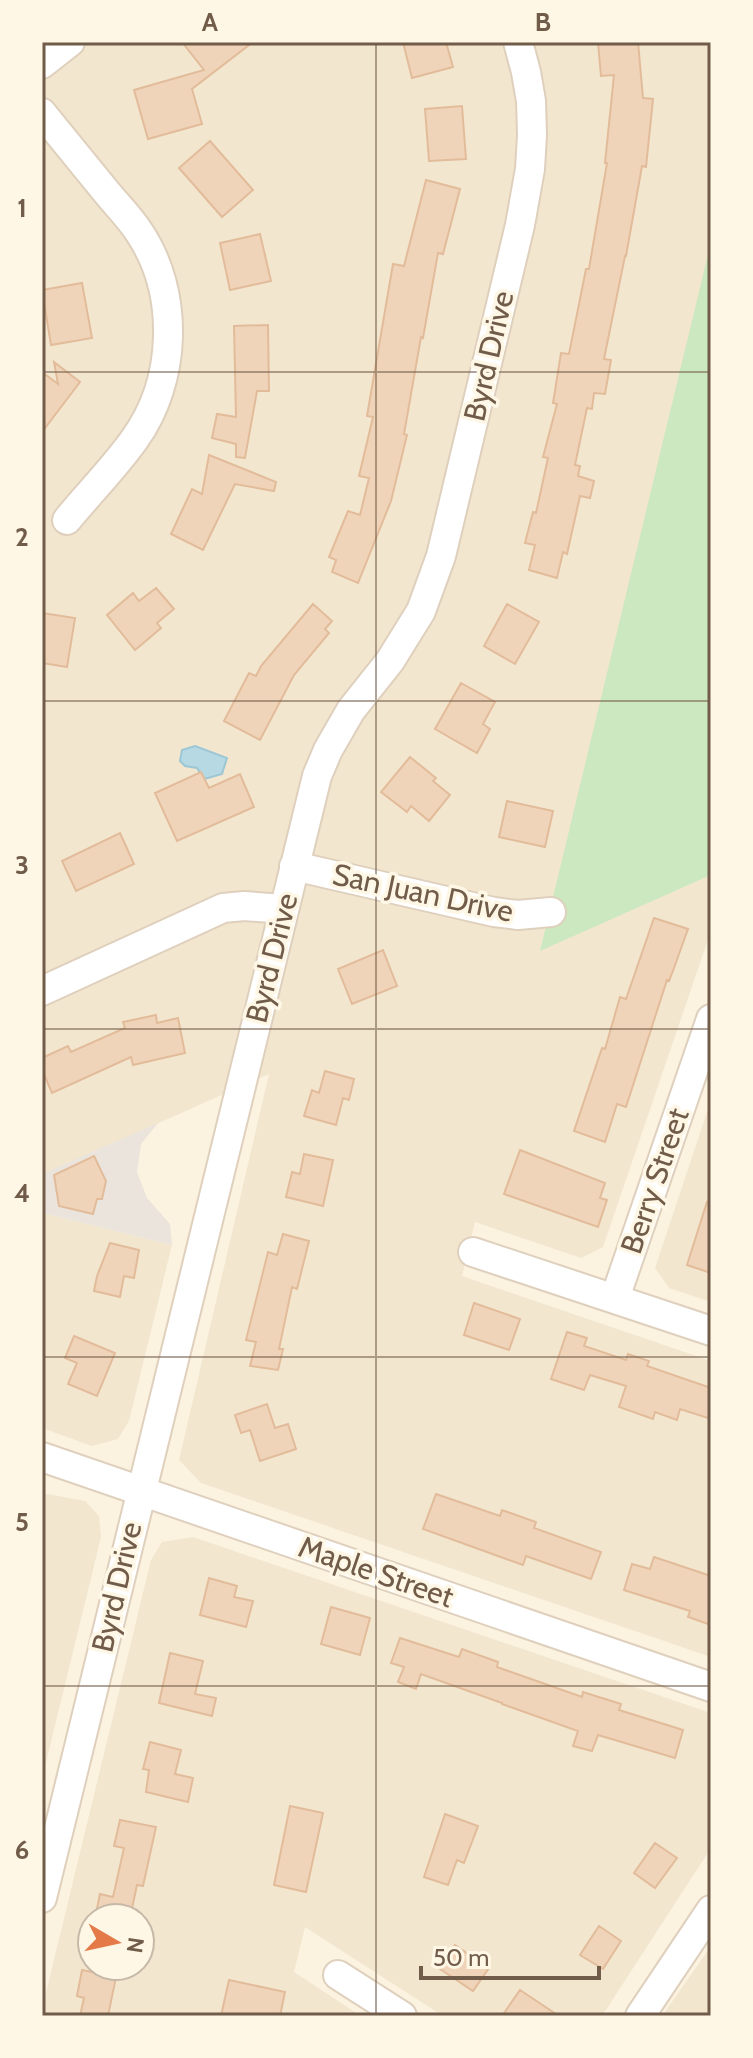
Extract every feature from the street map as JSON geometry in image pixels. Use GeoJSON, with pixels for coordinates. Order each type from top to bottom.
{"type":"FeatureCollection","features":[{"type":"Feature","properties":{"kind":"street"},"geometry":{"type":"LineString","coordinates":[[42,64],[70,42]]}},
{"type":"Feature","properties":{"kind":"street","name":"Byrd Drive"},"geometry":{"type":"LineString","coordinates":[[42,1898],[317,776],[351,710],[404,641],[421,611],[441,556],[520,225],[530,169],[531,101],[518,42]]}},
{"type":"Feature","properties":{"kind":"street"},"geometry":{"type":"LineString","coordinates":[[42,113],[139,231],[156,266],[167,309],[167,356],[154,404],[135,439],[67,520]]}},
{"type":"Feature","properties":{"kind":"street","name":"San Juan Drive"},"geometry":{"type":"LineString","coordinates":[[294,866],[494,912],[518,915],[551,912]]}},
{"type":"Feature","properties":{"kind":"street"},"geometry":{"type":"LineString","coordinates":[[42,991],[223,908],[284,909]]}},
{"type":"Feature","properties":{"kind":"street","name":"Berry Street"},"geometry":{"type":"LineString","coordinates":[[615,1298],[711,1019]]}},
{"type":"Feature","properties":{"kind":"street"},"geometry":{"type":"LineString","coordinates":[[473,1252],[711,1331]]}},
{"type":"Feature","properties":{"kind":"street","name":"Maple Street"},"geometry":{"type":"LineString","coordinates":[[42,1457],[711,1687]]}},
{"type":"Feature","properties":{"kind":"street"},"geometry":{"type":"LineString","coordinates":[[640,2016],[711,1910]]}},
{"type":"Feature","properties":{"kind":"street"},"geometry":{"type":"LineString","coordinates":[[338,1975],[402,2016]]}},
{"type":"Feature","properties":{"kind":"shaded area"},"geometry":{"type":"Polygon","coordinates":[[[42,42],[711,42],[711,258],[541,950],[711,875],[711,931],[603,1247],[581,1258],[475,1222],[462,1276],[711,1361],[711,1657],[201,1483],[179,1460],[269,1074],[42,1175],[42,42]]]}},
{"type":"Feature","properties":{"kind":"shaded area"},"geometry":{"type":"Polygon","coordinates":[[[711,1100],[711,1302],[669,1288],[655,1268],[711,1100]]]}},
{"type":"Feature","properties":{"kind":"shaded area"},"geometry":{"type":"Polygon","coordinates":[[[158,1123],[141,1144],[137,1172],[147,1198],[170,1224],[172,1245],[42,1213],[42,1174],[158,1123]]]}},
{"type":"Feature","properties":{"kind":"shaded area"},"geometry":{"type":"Polygon","coordinates":[[[42,1213],[172,1245],[129,1421],[118,1439],[92,1446],[42,1428],[42,1213]]]}},
{"type":"Feature","properties":{"kind":"shaded area"},"geometry":{"type":"Polygon","coordinates":[[[42,1493],[85,1501],[99,1516],[101,1537],[42,1779],[42,1493]]]}},
{"type":"Feature","properties":{"kind":"shaded area"},"geometry":{"type":"Polygon","coordinates":[[[193,1537],[711,1713],[711,1848],[602,2016],[443,2016],[305,1927],[294,1972],[361,2016],[42,2016],[151,1560],[162,1542],[193,1537]]]}},
{"type":"Feature","properties":{"kind":"shaded area"},"geometry":{"type":"Polygon","coordinates":[[[711,1946],[711,2016],[662,2016],[711,1946]]]}},
{"type":"Feature","properties":{"kind":"green space"},"geometry":{"type":"Polygon","coordinates":[[[711,242],[711,875],[540,951],[711,242]]]}},
{"type":"Feature","properties":{"kind":"water"},"geometry":{"type":"Polygon","coordinates":[[[195,746],[227,758],[222,774],[204,779],[197,768],[185,766],[180,761],[182,750],[195,746]]]}},
{"type":"Feature","properties":{"kind":"building"},"geometry":{"type":"Polygon","coordinates":[[[182,42],[253,42],[192,89],[202,124],[148,139],[134,90],[204,70],[182,42]]]}},
{"type":"Feature","properties":{"kind":"building"},"geometry":{"type":"Polygon","coordinates":[[[403,42],[446,42],[453,67],[412,78],[403,42]]]}},
{"type":"Feature","properties":{"kind":"building"},"geometry":{"type":"Polygon","coordinates":[[[598,42],[638,42],[643,98],[653,99],[646,167],[642,166],[604,359],[611,360],[605,394],[594,393],[592,409],[587,408],[575,465],[580,466],[578,476],[594,481],[590,498],[580,496],[567,554],[563,552],[557,578],[529,570],[535,545],[525,543],[533,512],[536,513],[548,458],[543,457],[557,404],[553,403],[561,353],[569,354],[586,269],[589,269],[607,163],[614,75],[601,76],[598,42]]]}},
{"type":"Feature","properties":{"kind":"building"},"geometry":{"type":"Polygon","coordinates":[[[462,106],[466,159],[429,161],[425,109],[462,106]]]}},
{"type":"Feature","properties":{"kind":"building"},"geometry":{"type":"Polygon","coordinates":[[[210,141],[253,190],[222,217],[179,168],[210,141]]]}},
{"type":"Feature","properties":{"kind":"building"},"geometry":{"type":"Polygon","coordinates":[[[426,180],[460,189],[443,254],[438,253],[404,434],[407,435],[391,501],[358,583],[332,572],[336,560],[329,557],[348,511],[360,515],[369,478],[359,476],[373,417],[367,416],[393,264],[404,266],[426,180]]]}},
{"type":"Feature","properties":{"kind":"building"},"geometry":{"type":"Polygon","coordinates":[[[260,234],[271,281],[230,290],[220,243],[260,234]]]}},
{"type":"Feature","properties":{"kind":"building"},"geometry":{"type":"Polygon","coordinates":[[[82,283],[92,338],[51,345],[42,290],[82,283]]]}},
{"type":"Feature","properties":{"kind":"building"},"geometry":{"type":"Polygon","coordinates":[[[268,325],[269,391],[257,391],[245,458],[236,457],[236,444],[212,438],[217,414],[236,417],[234,326],[268,325]]]}},
{"type":"Feature","properties":{"kind":"building"},"geometry":{"type":"Polygon","coordinates":[[[54,362],[80,382],[42,432],[42,372],[58,384],[54,362]]]}},
{"type":"Feature","properties":{"kind":"building"},"geometry":{"type":"Polygon","coordinates":[[[209,455],[276,482],[274,491],[235,484],[203,550],[171,534],[192,489],[202,494],[209,455]]]}},
{"type":"Feature","properties":{"kind":"building"},"geometry":{"type":"Polygon","coordinates":[[[156,588],[174,609],[157,623],[161,628],[135,650],[107,615],[133,593],[139,601],[156,588]]]}},
{"type":"Feature","properties":{"kind":"building"},"geometry":{"type":"Polygon","coordinates":[[[313,604],[332,621],[325,629],[329,633],[294,675],[260,740],[224,721],[249,673],[256,676],[313,604]]]}},
{"type":"Feature","properties":{"kind":"building"},"geometry":{"type":"Polygon","coordinates":[[[507,604],[539,622],[515,664],[484,646],[507,604]]]}},
{"type":"Feature","properties":{"kind":"building"},"geometry":{"type":"Polygon","coordinates":[[[42,613],[75,618],[67,667],[42,663],[42,613]]]}},
{"type":"Feature","properties":{"kind":"building"},"geometry":{"type":"Polygon","coordinates":[[[461,683],[495,702],[483,724],[490,729],[477,753],[435,729],[461,683]]]}},
{"type":"Feature","properties":{"kind":"building"},"geometry":{"type":"Polygon","coordinates":[[[410,757],[436,778],[433,781],[450,795],[429,821],[411,806],[407,812],[381,792],[410,757]]]}},
{"type":"Feature","properties":{"kind":"building"},"geometry":{"type":"Polygon","coordinates":[[[201,772],[209,788],[240,774],[254,807],[177,841],[155,793],[201,772]]]}},
{"type":"Feature","properties":{"kind":"building"},"geometry":{"type":"Polygon","coordinates":[[[507,801],[553,811],[545,847],[499,837],[507,801]]]}},
{"type":"Feature","properties":{"kind":"building"},"geometry":{"type":"Polygon","coordinates":[[[120,833],[134,864],[76,891],[62,861],[120,833]]]}},
{"type":"Feature","properties":{"kind":"building"},"geometry":{"type":"Polygon","coordinates":[[[654,918],[688,929],[667,980],[626,1107],[617,1104],[605,1142],[574,1131],[602,1048],[605,1049],[620,997],[626,999],[654,918]]]}},
{"type":"Feature","properties":{"kind":"building"},"geometry":{"type":"Polygon","coordinates":[[[383,950],[397,986],[352,1004],[338,969],[383,950]]]}},
{"type":"Feature","properties":{"kind":"building"},"geometry":{"type":"Polygon","coordinates":[[[156,1015],[157,1023],[178,1018],[185,1053],[133,1065],[131,1057],[52,1093],[42,1070],[42,1058],[68,1046],[71,1052],[125,1028],[123,1022],[156,1015]]]}},
{"type":"Feature","properties":{"kind":"building"},"geometry":{"type":"Polygon","coordinates":[[[325,1071],[354,1079],[349,1100],[343,1098],[336,1125],[304,1116],[312,1090],[319,1093],[325,1071]]]}},
{"type":"Feature","properties":{"kind":"building"},"geometry":{"type":"Polygon","coordinates":[[[520,1150],[605,1183],[600,1198],[607,1200],[598,1227],[504,1194],[520,1150]]]}},
{"type":"Feature","properties":{"kind":"building"},"geometry":{"type":"Polygon","coordinates":[[[304,1154],[333,1160],[323,1206],[286,1197],[292,1172],[300,1174],[304,1154]]]}},
{"type":"Feature","properties":{"kind":"building"},"geometry":{"type":"Polygon","coordinates":[[[94,1156],[106,1181],[102,1199],[97,1199],[93,1214],[59,1206],[54,1175],[94,1156]]]}},
{"type":"Feature","properties":{"kind":"building"},"geometry":{"type":"Polygon","coordinates":[[[707,1202],[711,1203],[711,1273],[687,1265],[707,1202]]]}},
{"type":"Feature","properties":{"kind":"building"},"geometry":{"type":"Polygon","coordinates":[[[283,1234],[309,1241],[297,1289],[292,1287],[279,1349],[283,1349],[278,1370],[250,1366],[256,1342],[246,1340],[268,1252],[277,1255],[283,1234]]]}},
{"type":"Feature","properties":{"kind":"building"},"geometry":{"type":"Polygon","coordinates":[[[110,1243],[139,1250],[134,1278],[124,1276],[120,1297],[94,1291],[110,1243]]]}},
{"type":"Feature","properties":{"kind":"building"},"geometry":{"type":"Polygon","coordinates":[[[474,1303],[520,1319],[509,1350],[464,1335],[474,1303]]]}},
{"type":"Feature","properties":{"kind":"building"},"geometry":{"type":"Polygon","coordinates":[[[567,1332],[587,1338],[584,1346],[626,1360],[628,1354],[649,1361],[647,1366],[711,1388],[711,1419],[680,1409],[677,1420],[655,1412],[653,1419],[619,1407],[626,1386],[590,1375],[584,1390],[551,1379],[567,1332]]]}},
{"type":"Feature","properties":{"kind":"building"},"geometry":{"type":"Polygon","coordinates":[[[74,1336],[115,1353],[97,1396],[68,1384],[77,1363],[65,1358],[74,1336]]]}},
{"type":"Feature","properties":{"kind":"building"},"geometry":{"type":"Polygon","coordinates":[[[267,1404],[275,1428],[288,1424],[296,1449],[260,1461],[250,1430],[241,1433],[235,1415],[267,1404]]]}},
{"type":"Feature","properties":{"kind":"building"},"geometry":{"type":"Polygon","coordinates":[[[436,1494],[500,1516],[502,1510],[536,1522],[534,1528],[601,1552],[591,1579],[526,1556],[523,1565],[423,1529],[436,1494]]]}},
{"type":"Feature","properties":{"kind":"building"},"geometry":{"type":"Polygon","coordinates":[[[654,1557],[711,1576],[711,1625],[688,1617],[690,1611],[624,1590],[632,1564],[650,1569],[654,1557]]]}},
{"type":"Feature","properties":{"kind":"building"},"geometry":{"type":"Polygon","coordinates":[[[209,1578],[237,1586],[234,1597],[253,1601],[246,1627],[200,1615],[209,1578]]]}},
{"type":"Feature","properties":{"kind":"building"},"geometry":{"type":"Polygon","coordinates":[[[331,1607],[370,1618],[360,1655],[321,1644],[331,1607]]]}},
{"type":"Feature","properties":{"kind":"building"},"geometry":{"type":"Polygon","coordinates":[[[400,1638],[459,1657],[462,1649],[498,1662],[497,1667],[582,1697],[583,1692],[621,1704],[619,1710],[683,1730],[675,1758],[598,1735],[592,1751],[573,1746],[578,1731],[502,1703],[421,1674],[416,1689],[398,1682],[404,1667],[391,1663],[400,1638]]]}},
{"type":"Feature","properties":{"kind":"building"},"geometry":{"type":"Polygon","coordinates":[[[170,1653],[203,1661],[195,1694],[216,1698],[212,1716],[159,1703],[170,1653]]]}},
{"type":"Feature","properties":{"kind":"building"},"geometry":{"type":"Polygon","coordinates":[[[150,1742],[181,1750],[175,1774],[193,1778],[188,1802],[146,1792],[149,1770],[143,1769],[150,1742]]]}},
{"type":"Feature","properties":{"kind":"building"},"geometry":{"type":"Polygon","coordinates":[[[290,1806],[323,1813],[306,1892],[274,1885],[290,1806]]]}},
{"type":"Feature","properties":{"kind":"building"},"geometry":{"type":"Polygon","coordinates":[[[445,1814],[478,1826],[464,1863],[457,1860],[448,1885],[424,1877],[445,1814]]]}},
{"type":"Feature","properties":{"kind":"building"},"geometry":{"type":"Polygon","coordinates":[[[120,1820],[156,1827],[143,1886],[137,1885],[133,1902],[98,1902],[100,1894],[113,1897],[124,1848],[114,1846],[120,1820]]]}},
{"type":"Feature","properties":{"kind":"building"},"geometry":{"type":"Polygon","coordinates":[[[655,1843],[677,1858],[655,1888],[634,1873],[655,1843]]]}},
{"type":"Feature","properties":{"kind":"building"},"geometry":{"type":"Polygon","coordinates":[[[599,1926],[621,1941],[603,1969],[580,1955],[599,1926]]]}},
{"type":"Feature","properties":{"kind":"building"},"geometry":{"type":"Polygon","coordinates":[[[455,1945],[489,1968],[473,1991],[440,1969],[455,1945]]]}},
{"type":"Feature","properties":{"kind":"building"},"geometry":{"type":"Polygon","coordinates":[[[229,1980],[285,1992],[280,2016],[221,2016],[229,1980]]]}},
{"type":"Feature","properties":{"kind":"building"},"geometry":{"type":"Polygon","coordinates":[[[80,1982],[115,1982],[108,2016],[80,2016],[84,1998],[77,1996],[80,1982]]]}},
{"type":"Feature","properties":{"kind":"building"},"geometry":{"type":"Polygon","coordinates":[[[520,1990],[559,2016],[502,2016],[520,1990]]]}}]}
